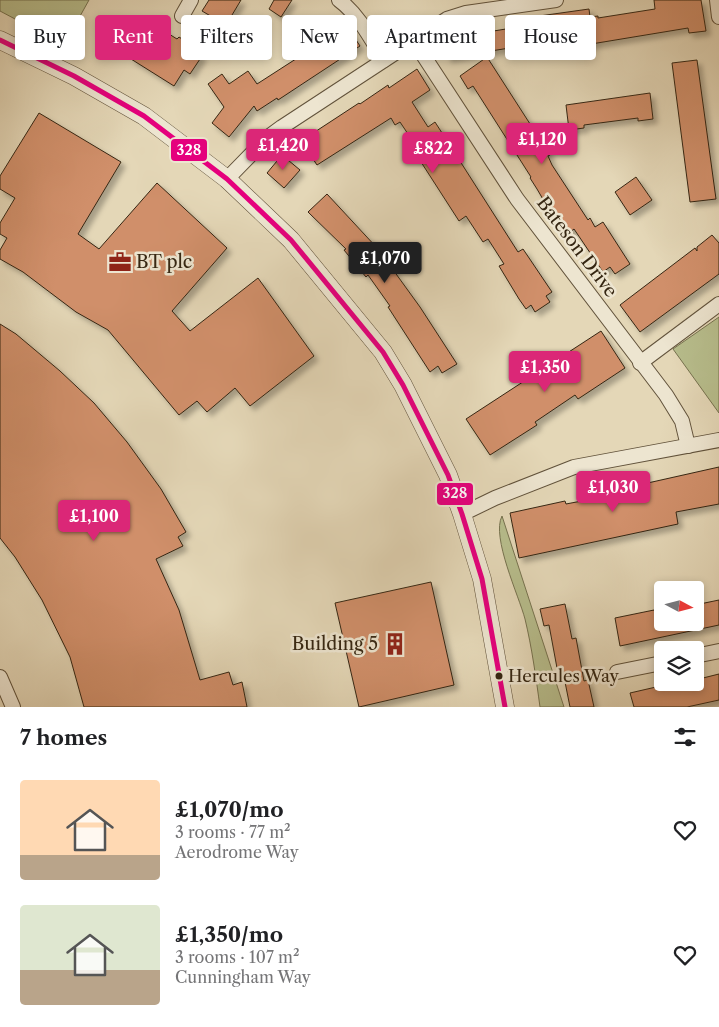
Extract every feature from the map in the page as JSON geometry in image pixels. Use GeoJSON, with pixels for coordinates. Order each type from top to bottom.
{"type":"FeatureCollection","features":[{"type":"Feature","properties":{"kind":"street"},"geometry":{"type":"LineString","coordinates":[[183,15],[191,0]]}},
{"type":"Feature","properties":{"kind":"street"},"geometry":{"type":"LineString","coordinates":[[339,0],[349,8],[367,33]]}},
{"type":"Feature","properties":{"kind":"street"},"geometry":{"type":"LineString","coordinates":[[456,15],[556,0]]}},
{"type":"Feature","properties":{"kind":"street"},"geometry":{"type":"LineString","coordinates":[[717,0],[719,17]]}},
{"type":"Feature","properties":{"kind":"street"},"geometry":{"type":"LineString","coordinates":[[0,40],[74,76],[144,116],[227,179],[291,240],[383,352],[403,386],[448,476],[462,514],[482,579],[505,707]]}},
{"type":"Feature","properties":{"kind":"street"},"geometry":{"type":"LineString","coordinates":[[227,179],[254,150],[274,133],[384,60]]}},
{"type":"Feature","properties":{"kind":"street","name":"Bateson Drive"},"geometry":{"type":"LineString","coordinates":[[427,60],[517,199],[675,408],[682,422],[688,446]]}},
{"type":"Feature","properties":{"kind":"street"},"geometry":{"type":"LineString","coordinates":[[640,363],[719,304]]}},
{"type":"Feature","properties":{"kind":"street"},"geometry":{"type":"LineString","coordinates":[[462,514],[495,498],[574,467],[719,440]]}},
{"type":"Feature","properties":{"kind":"street"},"geometry":{"type":"LineString","coordinates":[[704,654],[719,651]]}},
{"type":"Feature","properties":{"kind":"street"},"geometry":{"type":"LineString","coordinates":[[617,672],[654,665]]}},
{"type":"Feature","properties":{"kind":"street"},"geometry":{"type":"LineString","coordinates":[[0,677],[14,707]]}},
{"type":"Feature","properties":{"kind":"green space"},"geometry":{"type":"Polygon","coordinates":[[[0,0],[89,0],[81,15],[15,15],[15,19],[0,11],[0,0]]]}},
{"type":"Feature","properties":{"kind":"green space"},"geometry":{"type":"Polygon","coordinates":[[[719,317],[719,413],[673,349],[719,317]]]}},
{"type":"Feature","properties":{"kind":"green space"},"geometry":{"type":"Polygon","coordinates":[[[502,516],[564,707],[540,707],[525,619],[507,567],[500,538],[502,516]]]}},
{"type":"Feature","properties":{"kind":"building"},"geometry":{"type":"Polygon","coordinates":[[[209,0],[241,0],[232,15],[209,15],[202,11],[209,0]]]}},
{"type":"Feature","properties":{"kind":"building"},"geometry":{"type":"Polygon","coordinates":[[[274,0],[292,0],[281,17],[269,9],[274,0]]]}},
{"type":"Feature","properties":{"kind":"building"},"geometry":{"type":"Polygon","coordinates":[[[654,0],[701,0],[706,31],[689,33],[688,28],[596,43],[596,16],[598,16],[598,18],[655,9],[654,0]]]}},
{"type":"Feature","properties":{"kind":"building"},"geometry":{"type":"Polygon","coordinates":[[[589,9],[590,15],[546,15],[589,9]]]}},
{"type":"Feature","properties":{"kind":"building"},"geometry":{"type":"Polygon","coordinates":[[[505,29],[505,49],[495,50],[495,31],[505,29]]]}},
{"type":"Feature","properties":{"kind":"building"},"geometry":{"type":"Polygon","coordinates":[[[171,35],[177,39],[179,37],[181,38],[181,60],[199,60],[190,74],[184,70],[174,86],[133,60],[171,60],[171,35]]]}},
{"type":"Feature","properties":{"kind":"building"},"geometry":{"type":"Polygon","coordinates":[[[294,60],[339,60],[278,100],[277,98],[257,111],[254,106],[229,137],[212,123],[224,107],[208,84],[222,74],[229,84],[248,71],[257,84],[294,60]]]}},
{"type":"Feature","properties":{"kind":"building"},"geometry":{"type":"Polygon","coordinates":[[[483,60],[489,60],[550,155],[548,156],[552,165],[588,220],[590,218],[595,227],[603,222],[630,264],[615,274],[610,267],[603,272],[574,229],[569,233],[547,199],[544,201],[531,177],[473,86],[468,89],[460,76],[483,60]]]}},
{"type":"Feature","properties":{"kind":"building"},"geometry":{"type":"Polygon","coordinates":[[[697,60],[716,199],[690,202],[672,63],[697,60]]]}},
{"type":"Feature","properties":{"kind":"building"},"geometry":{"type":"Polygon","coordinates":[[[417,69],[430,90],[412,102],[428,127],[435,122],[518,252],[523,249],[552,292],[546,296],[550,302],[535,312],[531,305],[526,309],[519,299],[499,266],[504,264],[488,239],[483,242],[466,216],[459,221],[412,148],[416,146],[400,122],[395,125],[391,118],[317,165],[301,141],[388,85],[389,88],[417,69]]]}},
{"type":"Feature","properties":{"kind":"building"},"geometry":{"type":"Polygon","coordinates":[[[650,93],[653,119],[638,121],[638,118],[584,125],[584,128],[569,130],[566,105],[650,93]]]}},
{"type":"Feature","properties":{"kind":"building","name":"BT plc"},"geometry":{"type":"Polygon","coordinates":[[[39,113],[121,162],[78,234],[99,249],[157,183],[227,248],[172,311],[190,331],[258,278],[314,356],[250,406],[235,388],[207,412],[197,401],[179,415],[108,330],[76,312],[23,272],[0,259],[0,250],[7,238],[0,234],[0,223],[15,198],[0,189],[0,176],[39,113]]]}},
{"type":"Feature","properties":{"kind":"building"},"geometry":{"type":"Polygon","coordinates":[[[282,155],[300,170],[284,188],[267,173],[282,155]]]}},
{"type":"Feature","properties":{"kind":"building"},"geometry":{"type":"Polygon","coordinates":[[[636,177],[652,200],[630,215],[615,192],[636,177]]]}},
{"type":"Feature","properties":{"kind":"building"},"geometry":{"type":"Polygon","coordinates":[[[327,194],[378,249],[420,307],[457,364],[442,373],[438,366],[430,372],[388,307],[390,306],[368,275],[366,277],[344,250],[346,249],[308,212],[327,194]]]}},
{"type":"Feature","properties":{"kind":"building"},"geometry":{"type":"Polygon","coordinates":[[[712,235],[719,243],[719,274],[640,332],[620,305],[695,248],[697,251],[697,247],[712,235]]]}},
{"type":"Feature","properties":{"kind":"building"},"geometry":{"type":"Polygon","coordinates":[[[0,324],[16,334],[94,403],[127,442],[161,489],[186,532],[178,537],[183,546],[156,559],[179,610],[200,680],[229,672],[233,685],[242,682],[247,707],[84,707],[70,657],[42,600],[15,557],[0,538],[0,324]]]}},
{"type":"Feature","properties":{"kind":"building"},"geometry":{"type":"Polygon","coordinates":[[[601,331],[625,368],[578,399],[575,395],[535,422],[537,425],[490,455],[466,419],[601,331]]]}},
{"type":"Feature","properties":{"kind":"building"},"geometry":{"type":"Polygon","coordinates":[[[719,467],[719,504],[676,512],[678,524],[519,558],[510,513],[565,501],[566,504],[613,495],[612,491],[719,467]]]}},
{"type":"Feature","properties":{"kind":"building","name":"Building 5"},"geometry":{"type":"Polygon","coordinates":[[[431,582],[454,685],[359,707],[335,603],[431,582]]]}},
{"type":"Feature","properties":{"kind":"building"},"geometry":{"type":"Polygon","coordinates":[[[719,600],[719,625],[704,628],[704,603],[719,600]]]}},
{"type":"Feature","properties":{"kind":"building"},"geometry":{"type":"Polygon","coordinates":[[[565,604],[572,639],[576,638],[584,681],[588,680],[594,707],[570,707],[562,667],[557,668],[549,625],[544,626],[540,609],[565,604]]]}},
{"type":"Feature","properties":{"kind":"building"},"geometry":{"type":"Polygon","coordinates":[[[654,610],[654,631],[691,631],[620,646],[615,618],[654,610]]]}},
{"type":"Feature","properties":{"kind":"building"},"geometry":{"type":"Polygon","coordinates":[[[719,674],[719,700],[687,707],[634,707],[630,693],[654,687],[654,691],[704,691],[704,678],[719,674]]]}},
{"type":"Feature","properties":{"kind":"transit line","name":"328"},"geometry":{"type":"LineString","coordinates":[[0,40],[74,76],[144,116],[227,179],[291,240],[383,352],[403,385],[448,475],[462,514],[482,579],[505,707]]}},
{"type":"Feature","properties":{"kind":"place","name":"BT plc"},"geometry":{"type":"Point","coordinates":[120,262]}},
{"type":"Feature","properties":{"kind":"place","name":"Building 5"},"geometry":{"type":"Point","coordinates":[395,644]}},
{"type":"Feature","properties":{"kind":"place","name":"Hercules Way"},"geometry":{"type":"Point","coordinates":[499,676]}}]}
